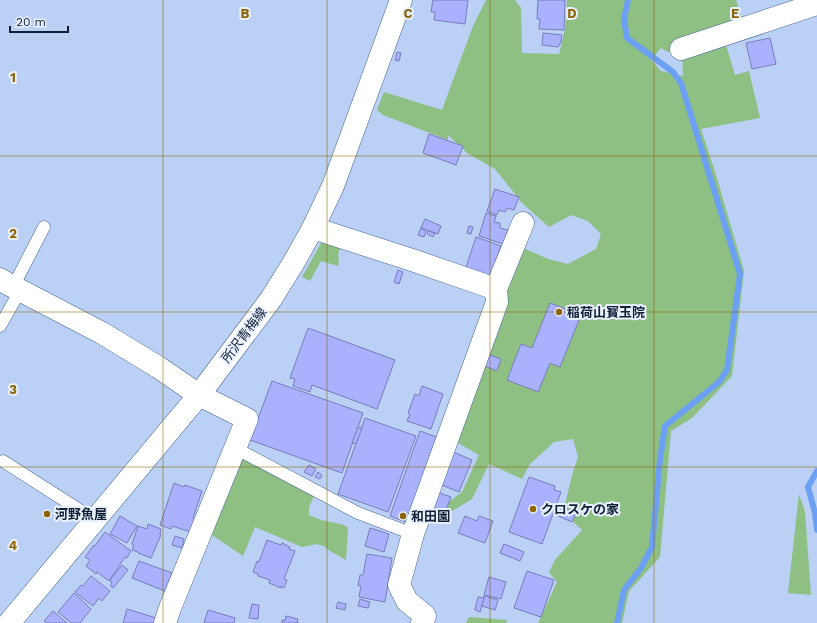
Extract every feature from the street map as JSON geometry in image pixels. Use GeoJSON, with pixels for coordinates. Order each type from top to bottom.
{"type":"FeatureCollection","features":[{"type":"Feature","properties":{"kind":"street","name":"所沢青梅線"},"geometry":{"type":"LineString","coordinates":[[10,623],[199,395],[271,299],[314,228],[334,186],[401,0]]}},
{"type":"Feature","properties":{"kind":"street"},"geometry":{"type":"LineString","coordinates":[[681,49],[817,4]]}},
{"type":"Feature","properties":{"kind":"street"},"geometry":{"type":"LineString","coordinates":[[422,623],[425,616],[407,601],[399,585],[413,534],[497,302],[496,289],[523,223]]}},
{"type":"Feature","properties":{"kind":"street"},"geometry":{"type":"LineString","coordinates":[[314,228],[496,289]]}},
{"type":"Feature","properties":{"kind":"street"},"geometry":{"type":"LineString","coordinates":[[11,286],[102,333],[158,367],[199,395],[247,419],[165,623]]}},
{"type":"Feature","properties":{"kind":"street"},"geometry":{"type":"LineString","coordinates":[[0,618],[10,623]]}},
{"type":"Feature","properties":{"kind":"lane"},"geometry":{"type":"LineString","coordinates":[[0,326],[11,286],[44,226]]}},
{"type":"Feature","properties":{"kind":"lane"},"geometry":{"type":"LineString","coordinates":[[235,448],[358,513],[413,534]]}},
{"type":"Feature","properties":{"kind":"lane"},"geometry":{"type":"LineString","coordinates":[[3,461],[95,520]]}},
{"type":"Feature","properties":{"kind":"green space"},"geometry":{"type":"Polygon","coordinates":[[[486,0],[515,0],[521,8],[522,53],[559,54],[565,29],[567,0],[736,0],[743,23],[676,47],[668,52],[661,48],[651,60],[661,71],[683,76],[682,55],[725,42],[735,75],[749,71],[760,118],[701,129],[744,271],[732,376],[692,418],[671,431],[660,557],[629,591],[622,623],[538,623],[557,582],[549,572],[555,560],[582,530],[563,512],[578,457],[573,439],[554,442],[530,464],[522,479],[489,464],[472,499],[444,516],[440,514],[449,502],[462,492],[479,455],[453,440],[519,246],[548,259],[568,264],[596,249],[601,234],[588,221],[571,215],[549,227],[522,203],[495,169],[467,153],[448,135],[448,140],[383,115],[377,110],[384,92],[442,110],[473,26],[486,0]],[[550,303],[532,348],[521,344],[507,379],[538,392],[550,363],[580,315],[550,303]]]}},
{"type":"Feature","properties":{"kind":"green space"},"geometry":{"type":"Polygon","coordinates":[[[325,236],[342,242],[338,255],[338,266],[321,261],[310,281],[302,277],[325,236]]]}},
{"type":"Feature","properties":{"kind":"green space"},"geometry":{"type":"Polygon","coordinates":[[[237,458],[245,458],[314,496],[309,507],[309,515],[321,520],[342,524],[348,528],[346,560],[324,546],[316,544],[302,547],[255,527],[243,556],[209,533],[237,458]]]}},
{"type":"Feature","properties":{"kind":"green space"},"geometry":{"type":"Polygon","coordinates":[[[799,494],[805,512],[811,595],[788,593],[799,494]]]}},
{"type":"Feature","properties":{"kind":"green space"},"geometry":{"type":"Polygon","coordinates":[[[469,617],[507,620],[506,623],[466,623],[469,617]]]}},
{"type":"Feature","properties":{"kind":"building"},"geometry":{"type":"Polygon","coordinates":[[[433,0],[468,0],[465,24],[434,20],[435,12],[431,12],[433,0]]]}},
{"type":"Feature","properties":{"kind":"building"},"geometry":{"type":"Polygon","coordinates":[[[538,0],[565,0],[564,30],[539,29],[540,19],[537,19],[538,0]]]}},
{"type":"Feature","properties":{"kind":"building"},"geometry":{"type":"Polygon","coordinates":[[[543,33],[562,35],[561,42],[558,47],[542,45],[543,33]]]}},
{"type":"Feature","properties":{"kind":"building"},"geometry":{"type":"Polygon","coordinates":[[[770,38],[776,64],[752,69],[746,43],[770,38]]]}},
{"type":"Feature","properties":{"kind":"building"},"geometry":{"type":"Polygon","coordinates":[[[397,52],[401,53],[399,61],[395,60],[397,52]]]}},
{"type":"Feature","properties":{"kind":"building"},"geometry":{"type":"Polygon","coordinates":[[[429,134],[463,146],[456,165],[423,153],[429,134]]]}},
{"type":"Feature","properties":{"kind":"building"},"geometry":{"type":"Polygon","coordinates":[[[495,189],[519,197],[514,210],[507,208],[505,212],[499,210],[497,215],[487,211],[495,189]]]}},
{"type":"Feature","properties":{"kind":"building"},"geometry":{"type":"Polygon","coordinates":[[[486,213],[496,216],[494,222],[500,223],[500,228],[508,230],[503,244],[479,236],[486,213]]]}},
{"type":"Feature","properties":{"kind":"building"},"geometry":{"type":"Polygon","coordinates":[[[425,219],[441,226],[438,234],[421,228],[425,219]]]}},
{"type":"Feature","properties":{"kind":"building"},"geometry":{"type":"Polygon","coordinates":[[[469,226],[473,227],[471,234],[467,233],[469,226]]]}},
{"type":"Feature","properties":{"kind":"building"},"geometry":{"type":"Polygon","coordinates":[[[421,228],[426,231],[424,237],[418,235],[421,228]]]}},
{"type":"Feature","properties":{"kind":"building"},"geometry":{"type":"Polygon","coordinates":[[[428,231],[435,233],[433,237],[427,234],[428,231]]]}},
{"type":"Feature","properties":{"kind":"building"},"geometry":{"type":"Polygon","coordinates":[[[476,237],[501,246],[488,282],[464,273],[476,237]]]}},
{"type":"Feature","properties":{"kind":"building"},"geometry":{"type":"Polygon","coordinates":[[[398,270],[403,272],[399,284],[394,282],[398,270]]]}},
{"type":"Feature","properties":{"kind":"building"},"geometry":{"type":"Polygon","coordinates":[[[550,303],[581,315],[560,367],[550,363],[538,392],[507,380],[521,344],[532,348],[550,303]]]}},
{"type":"Feature","properties":{"kind":"building"},"geometry":{"type":"Polygon","coordinates":[[[308,328],[395,360],[377,409],[312,385],[310,392],[293,386],[295,379],[290,378],[308,328]]]}},
{"type":"Feature","properties":{"kind":"building"},"geometry":{"type":"Polygon","coordinates":[[[485,353],[501,359],[497,371],[480,364],[485,353]]]}},
{"type":"Feature","properties":{"kind":"building"},"geometry":{"type":"Polygon","coordinates":[[[272,381],[363,413],[342,473],[250,440],[272,381]]]}},
{"type":"Feature","properties":{"kind":"building"},"geometry":{"type":"Polygon","coordinates":[[[422,386],[443,394],[431,429],[407,421],[410,414],[408,413],[415,394],[419,396],[422,386]]]}},
{"type":"Feature","properties":{"kind":"building"},"geometry":{"type":"Polygon","coordinates":[[[365,418],[416,436],[388,512],[338,494],[365,418]]]}},
{"type":"Feature","properties":{"kind":"building"},"geometry":{"type":"Polygon","coordinates":[[[358,427],[362,428],[356,444],[352,443],[358,427]]]}},
{"type":"Feature","properties":{"kind":"building"},"geometry":{"type":"Polygon","coordinates":[[[420,431],[439,438],[408,523],[390,516],[420,431]]]}},
{"type":"Feature","properties":{"kind":"building"},"geometry":{"type":"Polygon","coordinates":[[[451,451],[472,460],[459,492],[437,483],[451,451]]]}},
{"type":"Feature","properties":{"kind":"building"},"geometry":{"type":"Polygon","coordinates":[[[309,465],[316,469],[312,476],[304,472],[309,465]]]}},
{"type":"Feature","properties":{"kind":"building"},"geometry":{"type":"Polygon","coordinates":[[[318,472],[322,475],[320,479],[315,477],[318,472]]]}},
{"type":"Feature","properties":{"kind":"building"},"geometry":{"type":"Polygon","coordinates":[[[529,477],[555,486],[554,490],[561,492],[542,544],[509,532],[529,477]]]}},
{"type":"Feature","properties":{"kind":"building"},"geometry":{"type":"Polygon","coordinates":[[[174,483],[202,491],[193,518],[195,519],[191,532],[172,526],[171,529],[160,525],[174,483]]]}},
{"type":"Feature","properties":{"kind":"building"},"geometry":{"type":"Polygon","coordinates":[[[437,492],[451,497],[443,518],[430,512],[437,492]]]}},
{"type":"Feature","properties":{"kind":"building"},"geometry":{"type":"Polygon","coordinates":[[[562,507],[576,513],[572,522],[558,516],[562,507]]]}},
{"type":"Feature","properties":{"kind":"building"},"geometry":{"type":"Polygon","coordinates":[[[120,516],[137,526],[127,543],[110,534],[120,516]]]}},
{"type":"Feature","properties":{"kind":"building"},"geometry":{"type":"Polygon","coordinates":[[[465,516],[477,521],[479,516],[493,521],[485,543],[458,533],[465,516]]]}},
{"type":"Feature","properties":{"kind":"building"},"geometry":{"type":"Polygon","coordinates":[[[148,524],[161,529],[161,535],[151,558],[132,550],[134,545],[132,544],[138,526],[147,529],[148,524]]]}},
{"type":"Feature","properties":{"kind":"building"},"geometry":{"type":"Polygon","coordinates":[[[370,528],[389,534],[384,552],[365,546],[370,528]]]}},
{"type":"Feature","properties":{"kind":"building"},"geometry":{"type":"Polygon","coordinates":[[[105,532],[131,551],[127,558],[125,557],[109,581],[97,572],[96,574],[86,566],[90,560],[85,557],[105,532]]]}},
{"type":"Feature","properties":{"kind":"building"},"geometry":{"type":"Polygon","coordinates":[[[175,536],[184,539],[182,548],[172,545],[175,536]]]}},
{"type":"Feature","properties":{"kind":"building"},"geometry":{"type":"Polygon","coordinates":[[[267,540],[281,545],[282,543],[290,547],[289,549],[295,551],[284,579],[287,580],[284,588],[269,583],[270,580],[258,576],[258,574],[253,572],[257,561],[259,562],[267,540]]]}},
{"type":"Feature","properties":{"kind":"building"},"geometry":{"type":"Polygon","coordinates":[[[504,544],[524,552],[520,561],[500,553],[504,544]]]}},
{"type":"Feature","properties":{"kind":"building"},"geometry":{"type":"Polygon","coordinates":[[[367,554],[392,558],[385,602],[359,597],[361,586],[358,586],[360,575],[363,575],[367,554]]]}},
{"type":"Feature","properties":{"kind":"building"},"geometry":{"type":"Polygon","coordinates":[[[139,561],[172,573],[165,591],[132,578],[139,561]]]}},
{"type":"Feature","properties":{"kind":"building"},"geometry":{"type":"Polygon","coordinates":[[[122,565],[128,570],[113,588],[110,586],[112,583],[110,580],[122,565]]]}},
{"type":"Feature","properties":{"kind":"building"},"geometry":{"type":"Polygon","coordinates":[[[527,571],[554,580],[541,617],[514,608],[527,571]]]}},
{"type":"Feature","properties":{"kind":"building"},"geometry":{"type":"Polygon","coordinates":[[[91,576],[110,591],[102,601],[99,598],[93,606],[75,592],[81,585],[83,586],[91,576]]]}},
{"type":"Feature","properties":{"kind":"building"},"geometry":{"type":"Polygon","coordinates":[[[489,577],[506,582],[501,599],[484,595],[489,577]]]}},
{"type":"Feature","properties":{"kind":"building"},"geometry":{"type":"Polygon","coordinates":[[[74,593],[91,609],[80,623],[71,623],[58,612],[74,593]]]}},
{"type":"Feature","properties":{"kind":"building"},"geometry":{"type":"Polygon","coordinates":[[[484,596],[498,600],[495,610],[482,606],[484,596]]]}},
{"type":"Feature","properties":{"kind":"building"},"geometry":{"type":"Polygon","coordinates":[[[478,597],[484,598],[480,612],[475,610],[478,597]]]}},
{"type":"Feature","properties":{"kind":"building"},"geometry":{"type":"Polygon","coordinates":[[[360,599],[370,602],[368,608],[358,606],[360,599]]]}},
{"type":"Feature","properties":{"kind":"building"},"geometry":{"type":"Polygon","coordinates":[[[338,602],[346,604],[345,610],[336,608],[338,602]]]}},
{"type":"Feature","properties":{"kind":"building"},"geometry":{"type":"Polygon","coordinates":[[[252,604],[259,605],[258,619],[249,618],[252,604]]]}},
{"type":"Feature","properties":{"kind":"building"},"geometry":{"type":"Polygon","coordinates":[[[127,609],[156,618],[154,623],[123,623],[127,609]]]}},
{"type":"Feature","properties":{"kind":"building"},"geometry":{"type":"Polygon","coordinates":[[[208,610],[235,618],[234,623],[204,623],[208,610]]]}},
{"type":"Feature","properties":{"kind":"building"},"geometry":{"type":"Polygon","coordinates":[[[53,611],[67,623],[47,623],[44,621],[53,611]]]}},
{"type":"Feature","properties":{"kind":"building"},"geometry":{"type":"Polygon","coordinates":[[[286,616],[298,619],[297,623],[282,623],[282,620],[285,621],[286,616]]]}},
{"type":"Feature","properties":{"kind":"waterway"},"geometry":{"type":"LineString","coordinates":[[617,623],[624,590],[641,568],[652,547],[660,459],[665,426],[719,382],[727,370],[740,274],[681,83],[673,72],[627,38],[624,19],[628,0]]}},
{"type":"Feature","properties":{"kind":"waterway"},"geometry":{"type":"LineString","coordinates":[[817,471],[808,487],[815,513],[817,530]]}},
{"type":"Feature","properties":{"kind":"place","name":"稲荷山寳玉院"},"geometry":{"type":"Point","coordinates":[559,312]}},
{"type":"Feature","properties":{"kind":"place","name":"クロスケの家"},"geometry":{"type":"Point","coordinates":[533,509]}},
{"type":"Feature","properties":{"kind":"place","name":"河野魚屋"},"geometry":{"type":"Point","coordinates":[47,514]}},
{"type":"Feature","properties":{"kind":"place","name":"和田園"},"geometry":{"type":"Point","coordinates":[403,516]}}]}
